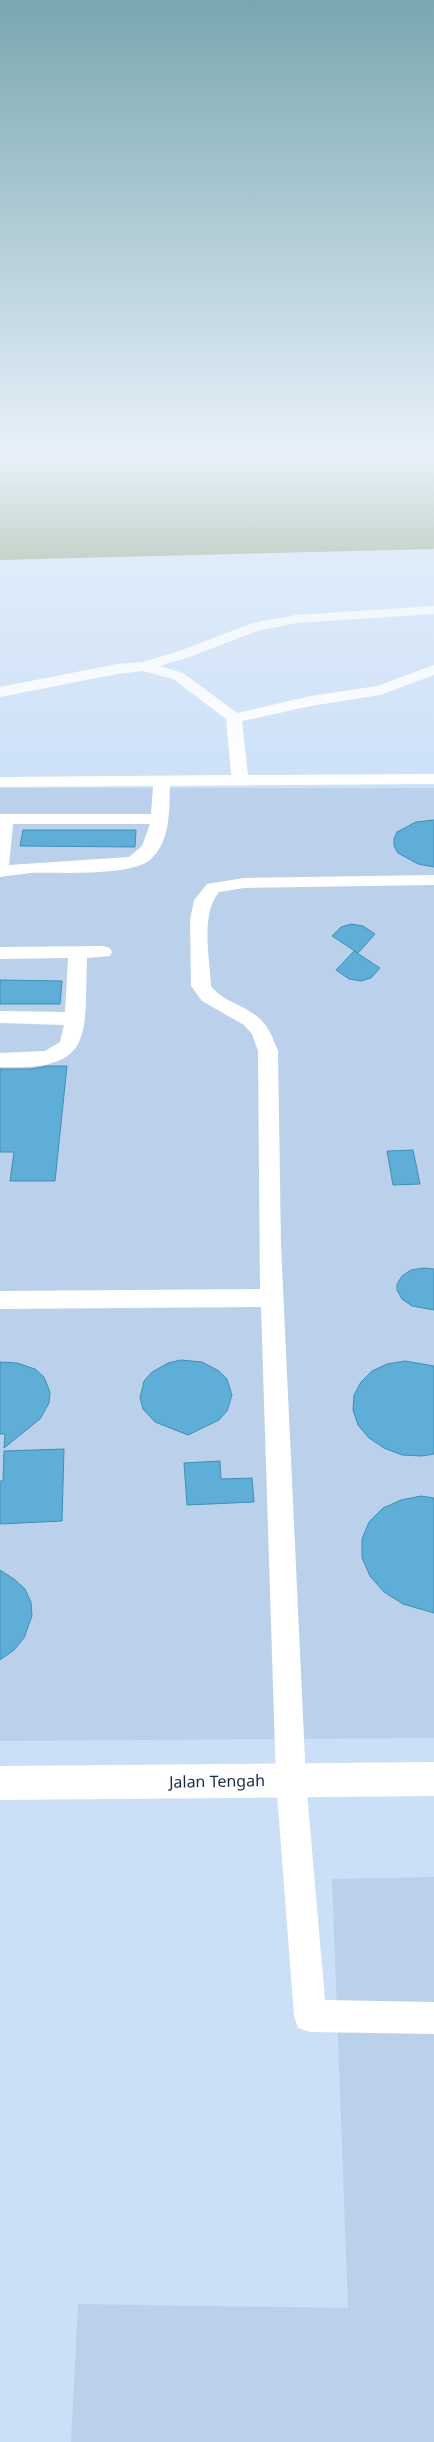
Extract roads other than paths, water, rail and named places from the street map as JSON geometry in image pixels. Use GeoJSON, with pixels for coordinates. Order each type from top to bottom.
{"type":"FeatureCollection","features":[{"type":"Feature","properties":{"kind":"main road","name":"Jalan Tengah"},"geometry":{"type":"LineString","coordinates":[[0,1783],[434,1779]]}},
{"type":"Feature","properties":{"kind":"street"},"geometry":{"type":"LineString","coordinates":[[0,692],[117,669],[144,666],[187,653],[253,627],[296,619],[434,610]]}},
{"type":"Feature","properties":{"kind":"street"},"geometry":{"type":"LineString","coordinates":[[144,666],[178,676],[213,700],[234,718],[240,780]]}},
{"type":"Feature","properties":{"kind":"street"},"geometry":{"type":"LineString","coordinates":[[234,718],[311,701],[380,690],[434,670]]}},
{"type":"Feature","properties":{"kind":"street"},"geometry":{"type":"LineString","coordinates":[[0,782],[434,779]]}},
{"type":"Feature","properties":{"kind":"street"},"geometry":{"type":"LineString","coordinates":[[160,820],[3,819],[0,870],[115,865],[134,862],[145,855],[151,847],[160,820],[162,781]]}},
{"type":"Feature","properties":{"kind":"street"},"geometry":{"type":"LineString","coordinates":[[434,880],[244,883],[213,888],[203,900],[199,920],[201,986],[209,997],[251,1022],[261,1032],[268,1051],[272,1298],[291,1780],[310,2016],[434,2018]]}},
{"type":"Feature","properties":{"kind":"street"},"geometry":{"type":"LineString","coordinates":[[0,953],[102,952]]}},
{"type":"Feature","properties":{"kind":"street"},"geometry":{"type":"LineString","coordinates":[[0,1060],[46,1058],[63,1051],[68,1045],[75,1019],[78,953]]}},
{"type":"Feature","properties":{"kind":"street"},"geometry":{"type":"LineString","coordinates":[[0,1017],[75,1019]]}},
{"type":"Feature","properties":{"kind":"street"},"geometry":{"type":"LineString","coordinates":[[0,1300],[272,1298]]}}]}
